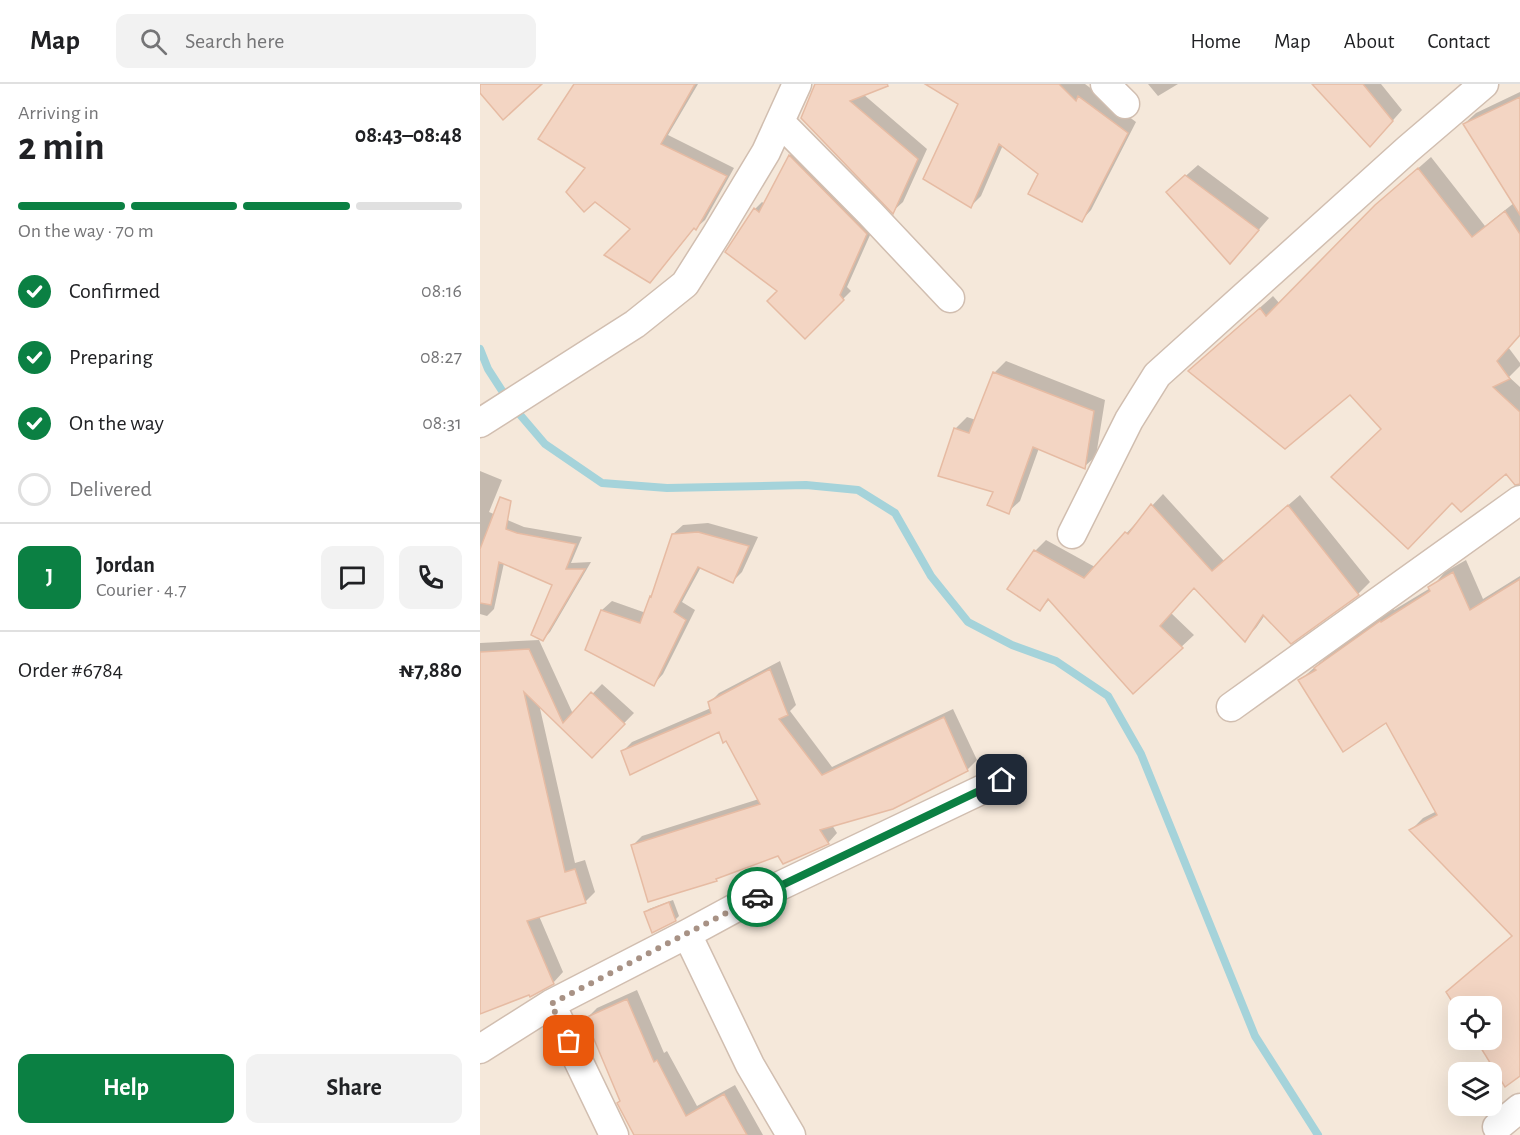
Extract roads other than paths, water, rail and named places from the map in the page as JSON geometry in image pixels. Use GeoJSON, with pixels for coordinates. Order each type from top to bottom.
{"type":"FeatureCollection","features":[{"type":"Feature","properties":{"kind":"street"},"geometry":{"type":"LineString","coordinates":[[483,420],[635,324],[685,284],[766,152],[797,84]]}},
{"type":"Feature","properties":{"kind":"street"},"geometry":{"type":"LineString","coordinates":[[1072,534],[1129,420],[1157,375],[1408,149],[1484,84]]}},
{"type":"Feature","properties":{"kind":"street"},"geometry":{"type":"LineString","coordinates":[[780,122],[950,298]]}},
{"type":"Feature","properties":{"kind":"street"},"geometry":{"type":"LineString","coordinates":[[1232,707],[1520,500]]}},
{"type":"Feature","properties":{"kind":"street"},"geometry":{"type":"LineString","coordinates":[[480,1049],[551,1004],[746,902],[1002,780]]}},
{"type":"Feature","properties":{"kind":"street"},"geometry":{"type":"LineString","coordinates":[[687,934],[750,1065],[791,1135]]}},
{"type":"Feature","properties":{"kind":"street"},"geometry":{"type":"LineString","coordinates":[[551,1004],[614,1135]]}},
{"type":"Feature","properties":{"kind":"street"},"geometry":{"type":"LineString","coordinates":[[1497,1127],[1520,1108]]}},
{"type":"Feature","properties":{"kind":"waterway"},"geometry":{"type":"LineString","coordinates":[[480,349],[488,369],[510,403],[545,444],[602,483],[667,488],[806,485],[858,490],[895,513],[931,576],[968,622],[1012,645],[1056,661],[1108,696],[1141,754],[1255,1036],[1318,1135]]}}]}
